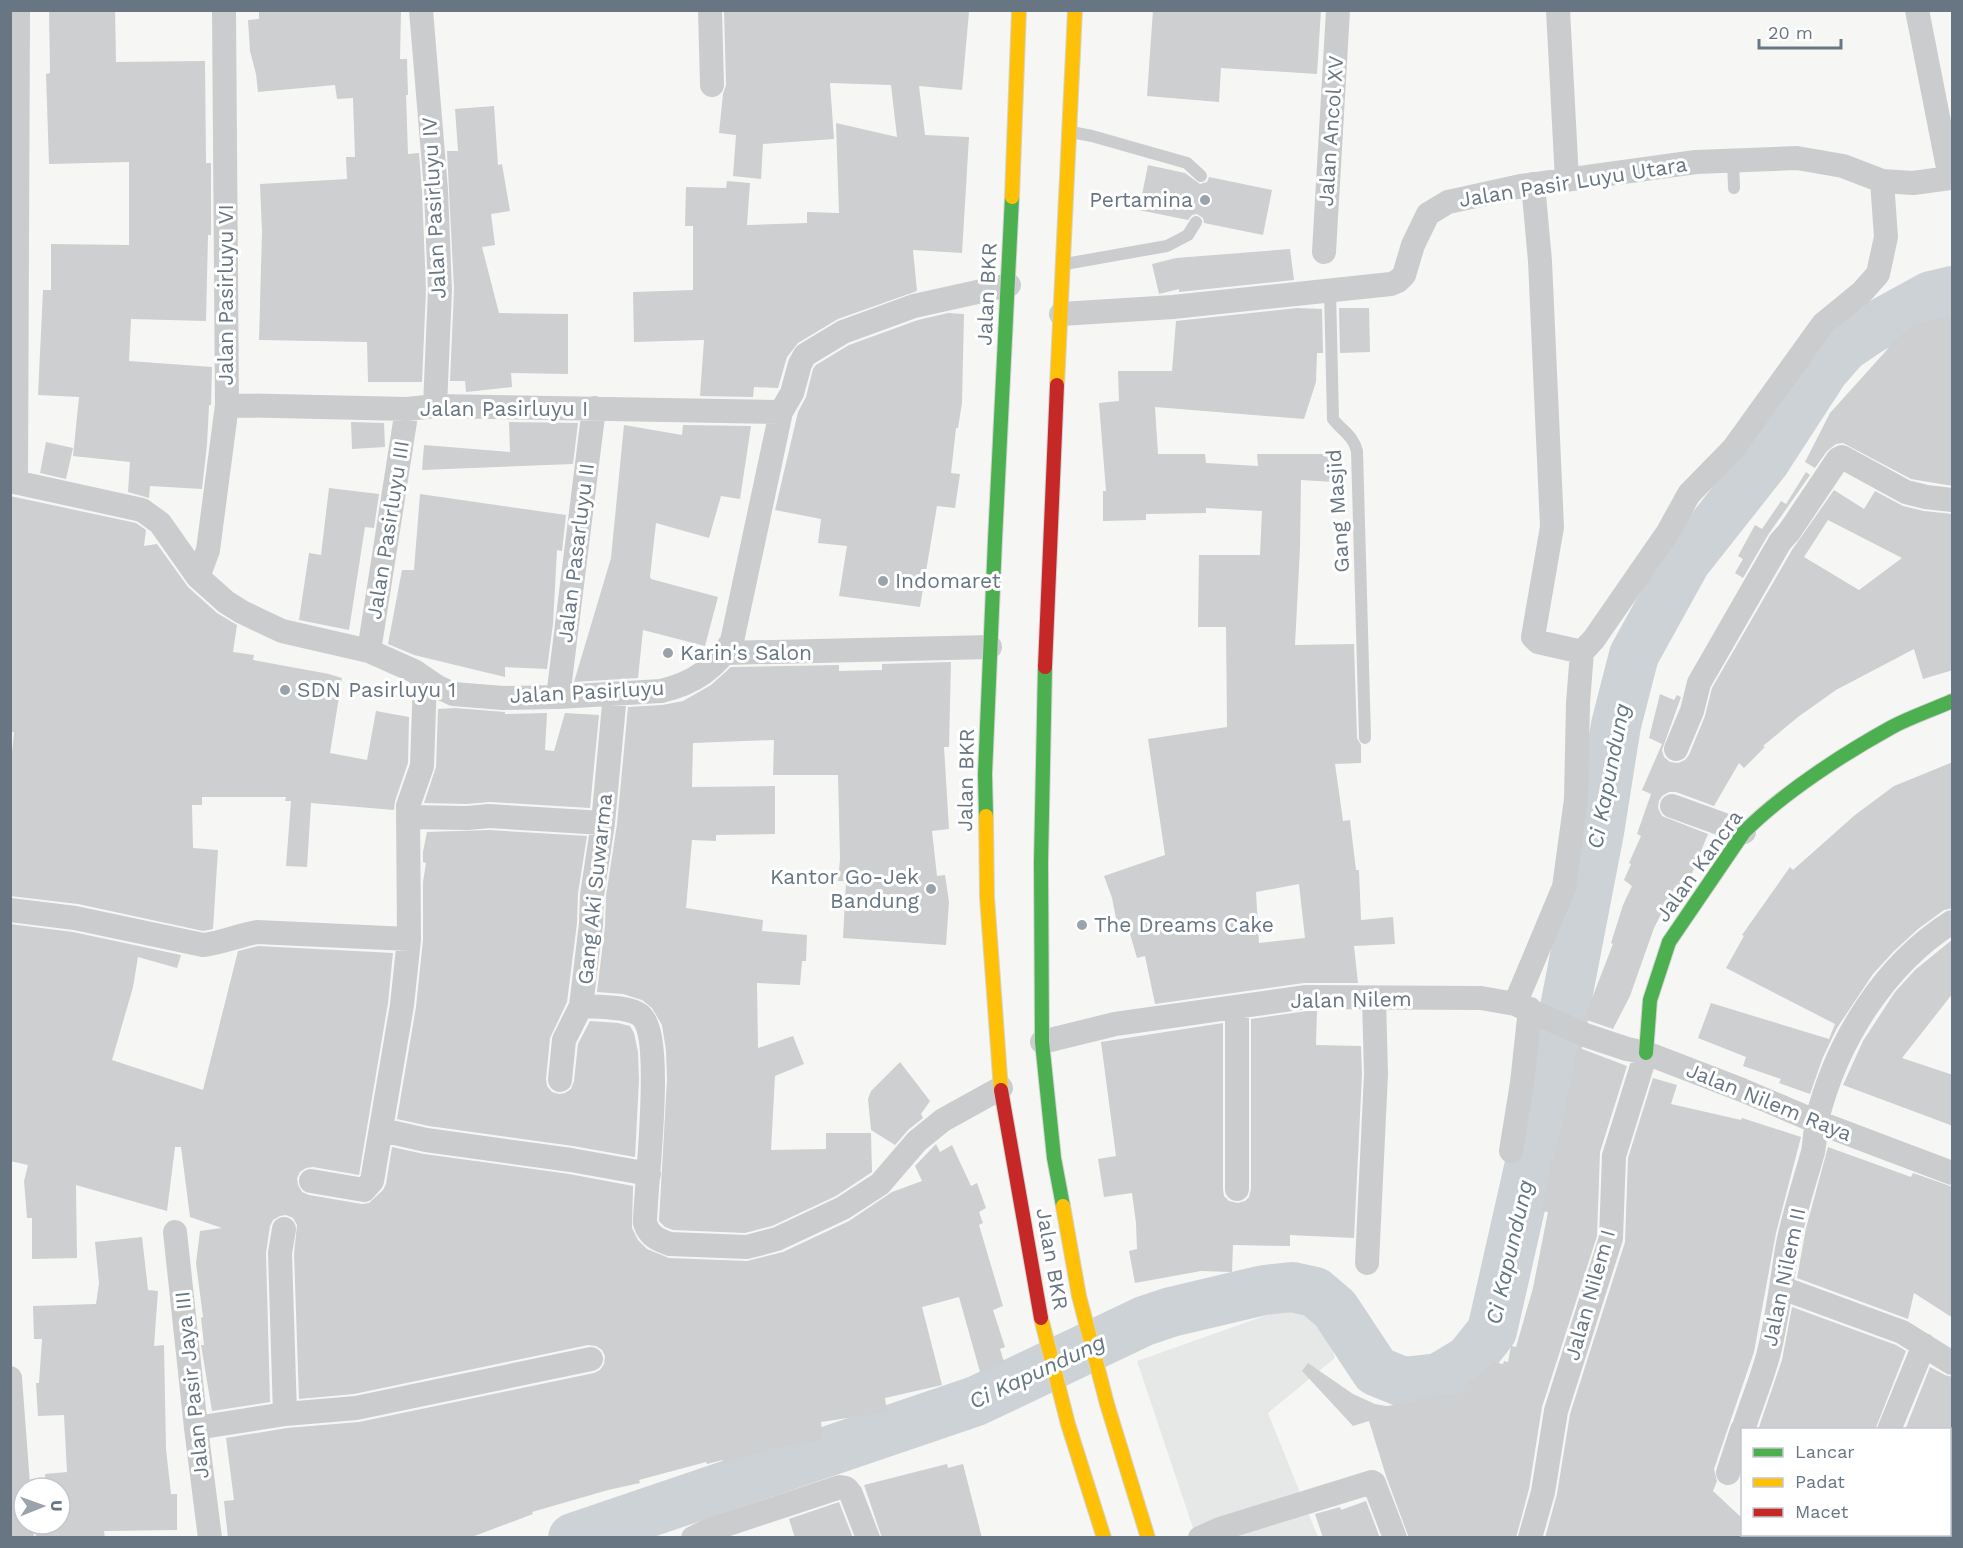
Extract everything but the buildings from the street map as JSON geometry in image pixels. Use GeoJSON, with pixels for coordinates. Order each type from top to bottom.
{"type":"FeatureCollection","features":[{"type":"Feature","properties":{"kind":"main road","name":"Jalan BKR"},"geometry":{"type":"LineString","coordinates":[[1018,10],[1009,285],[985,774],[987,897],[1001,1088],[1039,1309],[1068,1424],[1104,1538]]}},
{"type":"Feature","properties":{"kind":"main road","name":"Jalan BKR"},"geometry":{"type":"LineString","coordinates":[[1075,10],[1046,642],[1041,862],[1042,1042],[1054,1158],[1079,1296],[1107,1404],[1148,1538]]}},
{"type":"Feature","properties":{"kind":"main road","name":"Jalan Kancra"},"geometry":{"type":"LineString","coordinates":[[1646,1053],[1650,1000],[1669,942],[1744,832],[1759,817],[1821,772],[1893,727],[1953,701]]}},
{"type":"Feature","properties":{"kind":"street"},"geometry":{"type":"LineString","coordinates":[[13,481],[14,69],[18,10]]}},
{"type":"Feature","properties":{"kind":"street","name":"Jalan Pasirluyu VI"},"geometry":{"type":"LineString","coordinates":[[198,577],[208,550],[227,405],[224,10]]}},
{"type":"Feature","properties":{"kind":"street","name":"Jalan Pasirluyu IV"},"geometry":{"type":"LineString","coordinates":[[421,10],[436,190],[440,290],[435,406]]}},
{"type":"Feature","properties":{"kind":"street"},"geometry":{"type":"LineString","coordinates":[[710,10],[712,85]]}},
{"type":"Feature","properties":{"kind":"street","name":"Jalan Ancol XV"},"geometry":{"type":"LineString","coordinates":[[1324,252],[1338,10]]}},
{"type":"Feature","properties":{"kind":"street"},"geometry":{"type":"LineString","coordinates":[[1558,10],[1567,180]]}},
{"type":"Feature","properties":{"kind":"street"},"geometry":{"type":"LineString","coordinates":[[1917,10],[1951,178]]}},
{"type":"Feature","properties":{"kind":"street","name":"Jalan Pasir Luyu Utara"},"geometry":{"type":"LineString","coordinates":[[1061,314],[1173,307],[1383,286],[1398,281],[1404,275],[1421,225],[1428,214],[1448,202],[1533,184],[1696,162],[1797,158],[1843,166],[1882,181],[1913,183],[1951,178]]}},
{"type":"Feature","properties":{"kind":"street"},"geometry":{"type":"LineString","coordinates":[[1511,1151],[1522,1083],[1527,1008],[1564,887],[1576,799],[1578,703],[1582,652],[1594,639],[1661,542],[1689,494],[1733,449],[1823,324],[1862,292],[1878,274],[1886,237],[1882,181]]}},
{"type":"Feature","properties":{"kind":"street"},"geometry":{"type":"LineString","coordinates":[[1533,184],[1540,261],[1552,527],[1533,637],[1538,642],[1582,652]]}},
{"type":"Feature","properties":{"kind":"street","name":"Jalan Pasirluyu"},"geometry":{"type":"LineString","coordinates":[[13,481],[142,510],[160,523],[198,577],[226,602],[273,627],[369,651],[414,671],[453,694],[502,698],[661,691],[701,675],[717,663],[732,641],[781,412],[792,393],[800,364],[805,355],[843,332],[914,306],[1009,285]]}},
{"type":"Feature","properties":{"kind":"street","name":"Jalan Pasirluyu I"},"geometry":{"type":"LineString","coordinates":[[227,405],[781,412]]}},
{"type":"Feature","properties":{"kind":"street","name":"Jalan Pasarluyu II"},"geometry":{"type":"LineString","coordinates":[[558,697],[594,408]]}},
{"type":"Feature","properties":{"kind":"street","name":"Jalan Pasirluyu III"},"geometry":{"type":"LineString","coordinates":[[369,651],[407,409]]}},
{"type":"Feature","properties":{"kind":"street"},"geometry":{"type":"LineString","coordinates":[[1676,749],[1694,705],[1699,683],[1780,542],[1838,459],[1842,457],[1906,492],[1953,500]]}},
{"type":"Feature","properties":{"kind":"street"},"geometry":{"type":"LineString","coordinates":[[725,653],[990,647]]}},
{"type":"Feature","properties":{"kind":"street"},"geometry":{"type":"LineString","coordinates":[[311,1181],[364,1190],[372,1181],[402,1005],[409,939],[408,806],[422,766],[425,679]]}},
{"type":"Feature","properties":{"kind":"street","name":"Gang Aki Suwarma"},"geometry":{"type":"LineString","coordinates":[[560,1080],[564,1040],[581,1006],[591,924],[592,895],[603,823],[615,694]]}},
{"type":"Feature","properties":{"kind":"street"},"geometry":{"type":"LineString","coordinates":[[1672,806],[1744,832]]}},
{"type":"Feature","properties":{"kind":"street"},"geometry":{"type":"LineString","coordinates":[[409,817],[489,816],[603,823]]}},
{"type":"Feature","properties":{"kind":"street"},"geometry":{"type":"LineString","coordinates":[[10,910],[75,918],[203,945],[225,942],[257,932],[409,939]]}},
{"type":"Feature","properties":{"kind":"street","name":"Jalan Nilem II"},"geometry":{"type":"LineString","coordinates":[[1744,1428],[1767,1357],[1788,1247],[1815,1141],[1817,1122],[1829,1084],[1850,1033],[1882,986],[1924,942],[1953,922]]}},
{"type":"Feature","properties":{"kind":"street","name":"Jalan Nilem"},"geometry":{"type":"LineString","coordinates":[[1042,1042],[1115,1024],[1306,997],[1481,998],[1527,1008],[1585,1035]]}},
{"type":"Feature","properties":{"kind":"street"},"geometry":{"type":"LineString","coordinates":[[1367,1263],[1376,1074],[1374,998]]}},
{"type":"Feature","properties":{"kind":"street"},"geometry":{"type":"LineString","coordinates":[[581,1006],[631,1010],[641,1016],[647,1025],[652,1055],[649,1174],[645,1219],[650,1234],[670,1244],[747,1247],[777,1239],[843,1208],[880,1184],[917,1141],[943,1120],[1001,1088]]}},
{"type":"Feature","properties":{"kind":"street"},"geometry":{"type":"LineString","coordinates":[[1237,1008],[1237,1189]]}},
{"type":"Feature","properties":{"kind":"street","name":"Jalan Nilem Raya"},"geometry":{"type":"LineString","coordinates":[[1585,1035],[1646,1053],[1817,1122],[1953,1173]]}},
{"type":"Feature","properties":{"kind":"street","name":"Jalan Nilem I"},"geometry":{"type":"LineString","coordinates":[[1530,1538],[1543,1492],[1556,1411],[1611,1238],[1614,1156],[1646,1053]]}},
{"type":"Feature","properties":{"kind":"street"},"geometry":{"type":"LineString","coordinates":[[382,1130],[426,1140],[571,1160],[649,1174]]}},
{"type":"Feature","properties":{"kind":"street"},"geometry":{"type":"LineString","coordinates":[[284,1229],[280,1253],[285,1413]]}},
{"type":"Feature","properties":{"kind":"street","name":"Jalan Pasir Jaya III"},"geometry":{"type":"LineString","coordinates":[[175,1232],[210,1538]]}},
{"type":"Feature","properties":{"kind":"street"},"geometry":{"type":"LineString","coordinates":[[1782,1288],[1902,1332],[1953,1363]]}},
{"type":"Feature","properties":{"kind":"street"},"geometry":{"type":"LineString","coordinates":[[1890,1428],[1924,1345]]}},
{"type":"Feature","properties":{"kind":"street"},"geometry":{"type":"LineString","coordinates":[[196,1428],[285,1413],[356,1408],[591,1359]]}},
{"type":"Feature","properties":{"kind":"street"},"geometry":{"type":"LineString","coordinates":[[10,1378],[22,1538]]}},
{"type":"Feature","properties":{"kind":"street","name":"Jalan Nilem II"},"geometry":{"type":"LineString","coordinates":[[1728,1473],[1741,1436]]}},
{"type":"Feature","properties":{"kind":"street"},"geometry":{"type":"LineString","coordinates":[[1200,1538],[1220,1529],[1372,1482],[1395,1538]]}},
{"type":"Feature","properties":{"kind":"street"},"geometry":{"type":"LineString","coordinates":[[705,1535],[840,1487],[846,1488],[851,1494],[868,1538]]}},
{"type":"Feature","properties":{"kind":"lane"},"geometry":{"type":"LineString","coordinates":[[1070,131],[1187,163],[1201,176]]}},
{"type":"Feature","properties":{"kind":"lane"},"geometry":{"type":"LineString","coordinates":[[1733,160],[1734,188]]}},
{"type":"Feature","properties":{"kind":"lane"},"geometry":{"type":"LineString","coordinates":[[1064,264],[1167,246],[1188,235],[1196,222]]}},
{"type":"Feature","properties":{"kind":"lane","name":"Gang Masjid"},"geometry":{"type":"LineString","coordinates":[[1330,291],[1333,419],[1349,434],[1355,442],[1357,451],[1365,738]]}},
{"type":"Feature","properties":{"kind":"shaded area"},"geometry":{"type":"Polygon","coordinates":[[[1952,274],[1952,305],[1879,338],[1869,330],[1864,320],[1915,284],[1952,274]]]}},
{"type":"Feature","properties":{"kind":"shaded area"},"geometry":{"type":"Polygon","coordinates":[[[1318,1297],[1335,1358],[1268,1413],[1318,1537],[1196,1537],[1137,1361],[1318,1297]]]}},
{"type":"Feature","properties":{"kind":"waterway","name":"Ci Kapundung"},"geometry":{"type":"LineString","coordinates":[[573,1538],[976,1401],[1144,1321],[1171,1312],[1264,1290],[1292,1287],[1315,1292],[1335,1309],[1376,1371],[1403,1382],[1439,1378],[1469,1360],[1492,1331],[1563,1018],[1599,832],[1616,725],[1634,655],[1686,561],[1765,461],[1824,370],[1844,347],[1869,330],[1931,296],[1952,291]]}},
{"type":"Feature","properties":{"kind":"traffic: fast"},"geometry":{"type":"LineString","coordinates":[[986,816],[985,774],[1012,197]]}},
{"type":"Feature","properties":{"kind":"traffic: fast"},"geometry":{"type":"LineString","coordinates":[[1045,667],[1041,862],[1042,1042],[1054,1158],[1063,1206]]}},
{"type":"Feature","properties":{"kind":"traffic: fast"},"geometry":{"type":"LineString","coordinates":[[1646,1053],[1650,1000],[1669,942],[1744,832],[1795,789],[1854,749],[1899,723],[1952,701]]}},
{"type":"Feature","properties":{"kind":"traffic: slow"},"geometry":{"type":"LineString","coordinates":[[1012,197],[1019,10]]}},
{"type":"Feature","properties":{"kind":"traffic: slow"},"geometry":{"type":"LineString","coordinates":[[1057,385],[1075,10]]}},
{"type":"Feature","properties":{"kind":"traffic: slow"},"geometry":{"type":"LineString","coordinates":[[986,816],[987,897],[1001,1090]]}},
{"type":"Feature","properties":{"kind":"traffic: slow"},"geometry":{"type":"LineString","coordinates":[[1063,1206],[1079,1296],[1107,1404],[1148,1538]]}},
{"type":"Feature","properties":{"kind":"traffic: slow"},"geometry":{"type":"LineString","coordinates":[[1041,1318],[1068,1424],[1104,1538]]}},
{"type":"Feature","properties":{"kind":"traffic: jam"},"geometry":{"type":"LineString","coordinates":[[1045,667],[1057,385]]}},
{"type":"Feature","properties":{"kind":"traffic: jam"},"geometry":{"type":"LineString","coordinates":[[1001,1090],[1041,1318]]}},
{"type":"Feature","properties":{"kind":"place","name":"Pertamina"},"geometry":{"type":"Point","coordinates":[1205,200]}},
{"type":"Feature","properties":{"kind":"place","name":"Indomaret"},"geometry":{"type":"Point","coordinates":[883,581]}},
{"type":"Feature","properties":{"kind":"place","name":"Karin's Salon"},"geometry":{"type":"Point","coordinates":[668,653]}},
{"type":"Feature","properties":{"kind":"place","name":"SDN Pasirluyu 1"},"geometry":{"type":"Point","coordinates":[285,690]}},
{"type":"Feature","properties":{"kind":"place","name":"Kantor Go-Jek Bandung"},"geometry":{"type":"Point","coordinates":[931,889]}},
{"type":"Feature","properties":{"kind":"place","name":"The Dreams Cake"},"geometry":{"type":"Point","coordinates":[1082,925]}}]}
